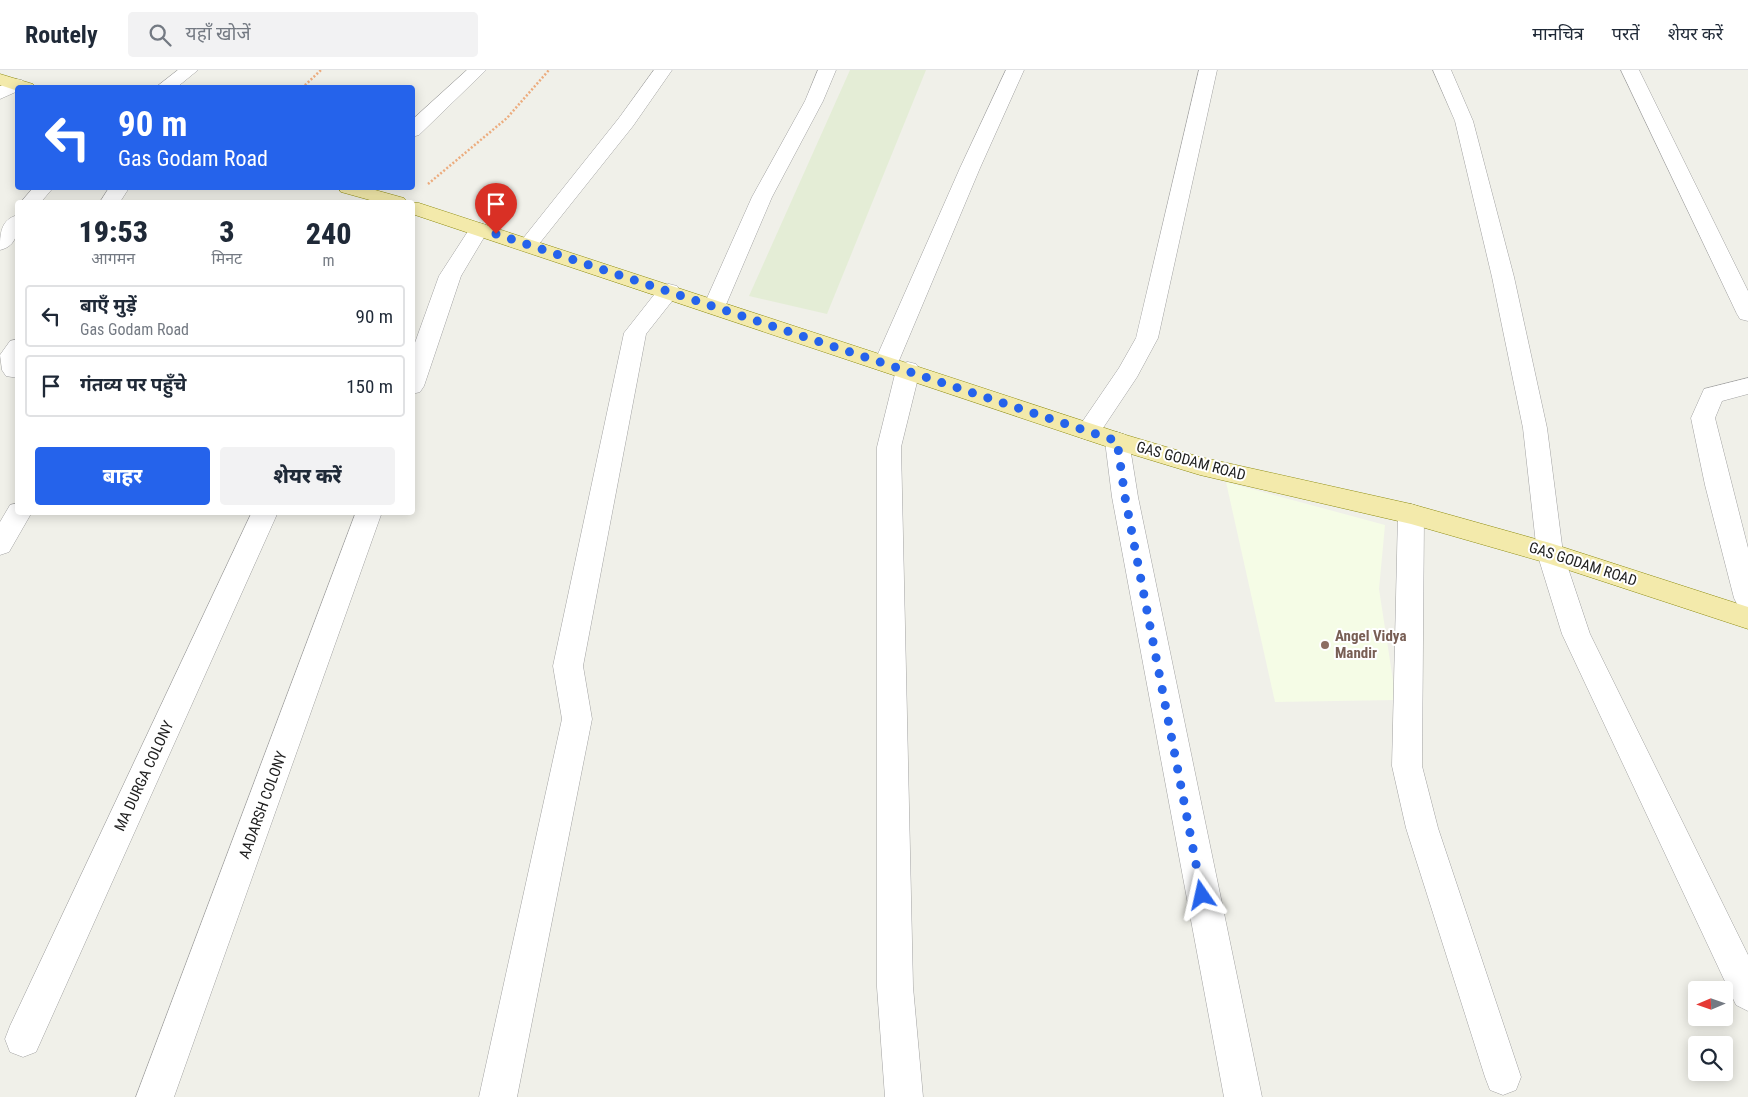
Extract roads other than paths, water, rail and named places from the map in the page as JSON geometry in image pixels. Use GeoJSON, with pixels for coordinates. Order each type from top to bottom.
{"type":"FeatureCollection","features":[{"type":"Feature","properties":{"kind":"main road"},"geometry":{"type":"LineString","coordinates":[[356,190],[390,200]]}},
{"type":"Feature","properties":{"kind":"main road","name":"GAS GODAM ROAD"},"geometry":{"type":"LineString","coordinates":[[415,212],[479,229],[1117,441],[1200,466],[1411,514],[1550,553],[1748,618]]}},
{"type":"Feature","properties":{"kind":"street"},"geometry":{"type":"LineString","coordinates":[[168,85],[189,70]]}},
{"type":"Feature","properties":{"kind":"street"},"geometry":{"type":"LineString","coordinates":[[415,127],[477,70]]}},
{"type":"Feature","properties":{"kind":"street"},"geometry":{"type":"LineString","coordinates":[[528,245],[626,122],[662,70]]}},
{"type":"Feature","properties":{"kind":"street"},"geometry":{"type":"LineString","coordinates":[[714,307],[762,197],[814,100],[827,70]]}},
{"type":"Feature","properties":{"kind":"street"},"geometry":{"type":"LineString","coordinates":[[904,1097],[895,988],[889,447],[897,367],[970,168],[1015,70]]}},
{"type":"Feature","properties":{"kind":"street"},"geometry":{"type":"LineString","coordinates":[[1088,431],[1129,371],[1147,338],[1208,70]]}},
{"type":"Feature","properties":{"kind":"street"},"geometry":{"type":"LineString","coordinates":[[1442,70],[1464,121],[1503,277],[1535,428],[1550,553],[1576,634],[1748,993]]}},
{"type":"Feature","properties":{"kind":"street"},"geometry":{"type":"LineString","coordinates":[[1630,70],[1748,314]]}},
{"type":"Feature","properties":{"kind":"street"},"geometry":{"type":"LineString","coordinates":[[0,94],[14,83]]}},
{"type":"Feature","properties":{"kind":"street"},"geometry":{"type":"LineString","coordinates":[[33,200],[41,190]]}},
{"type":"Feature","properties":{"kind":"street"},"geometry":{"type":"LineString","coordinates":[[0,244],[15,225]]}},
{"type":"Feature","properties":{"kind":"street"},"geometry":{"type":"LineString","coordinates":[[415,377],[450,276],[479,229]]}},
{"type":"Feature","properties":{"kind":"street"},"geometry":{"type":"LineString","coordinates":[[498,1097],[577,719],[568,666],[634,333],[669,291]]}},
{"type":"Feature","properties":{"kind":"street"},"geometry":{"type":"LineString","coordinates":[[15,350],[10,356],[15,370]]}},
{"type":"Feature","properties":{"kind":"street"},"geometry":{"type":"LineString","coordinates":[[1748,386],[1712,395],[1703,418],[1718,485],[1748,598]]}},
{"type":"Feature","properties":{"kind":"street"},"geometry":{"type":"LineString","coordinates":[[1117,441],[1125,497],[1242,1097]]}},
{"type":"Feature","properties":{"kind":"street"},"geometry":{"type":"LineString","coordinates":[[1411,514],[1407,766],[1422,828],[1503,1078]]}},
{"type":"Feature","properties":{"kind":"street"},"geometry":{"type":"LineString","coordinates":[[0,545],[17,515]]}},
{"type":"Feature","properties":{"kind":"street","name":"MA DURGA COLONY"},"geometry":{"type":"LineString","coordinates":[[23,1040],[264,515]]}},
{"type":"Feature","properties":{"kind":"street","name":"AADARSH COLONY"},"geometry":{"type":"LineString","coordinates":[[155,1097],[368,515]]}},
{"type":"Feature","properties":{"kind":"place","name":"Angel Vidya Mandir"},"geometry":{"type":"Point","coordinates":[1325,645]}}]}
